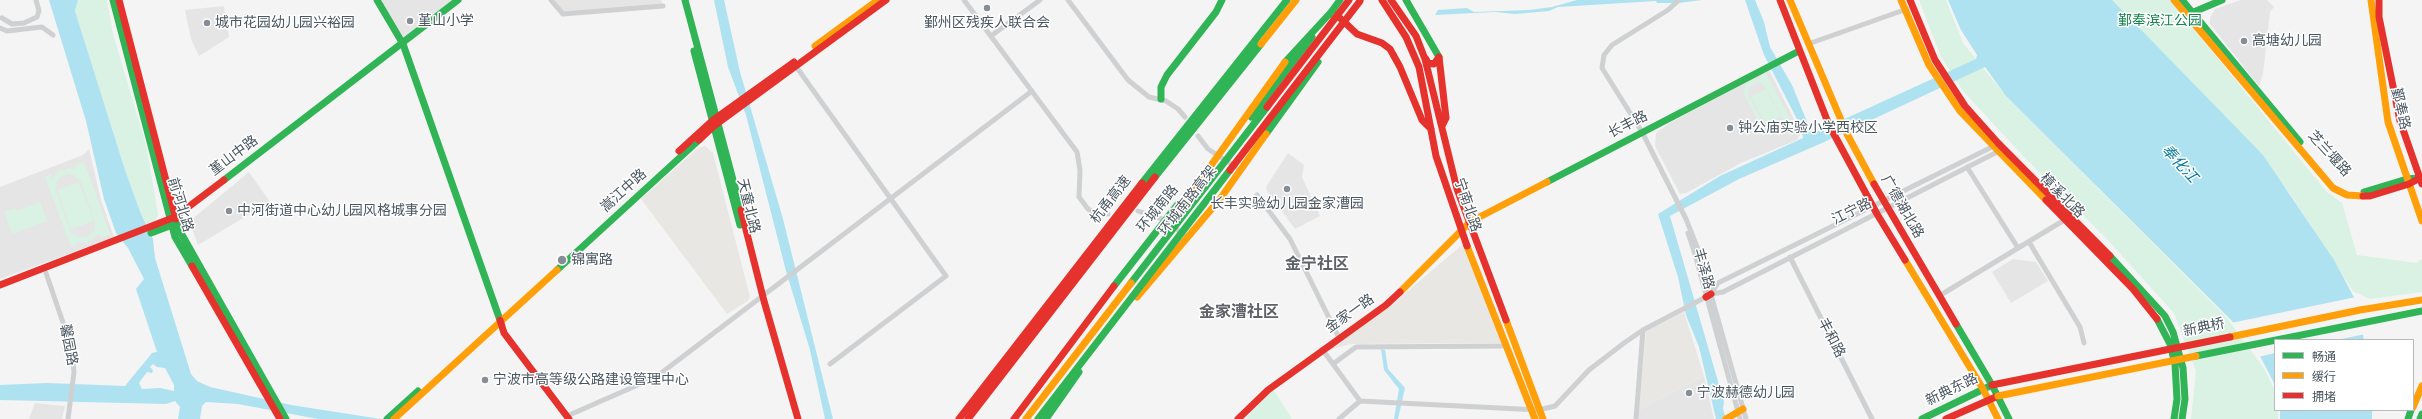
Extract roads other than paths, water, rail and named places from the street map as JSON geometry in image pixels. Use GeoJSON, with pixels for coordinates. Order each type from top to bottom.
{"type":"FeatureCollection","features":[{"type":"Feature","properties":{"kind":"main road","name":"前河北路"},"geometry":{"type":"LineString","coordinates":[[113,0],[173,222],[270,396],[280,419]]}},
{"type":"Feature","properties":{"kind":"main road","name":"前河北路"},"geometry":{"type":"LineString","coordinates":[[119,0],[173,222]]}},
{"type":"Feature","properties":{"kind":"main road"},"geometry":{"type":"LineString","coordinates":[[377,0],[403,44],[504,333],[568,417]]}},
{"type":"Feature","properties":{"kind":"main road","name":"堇山中路"},"geometry":{"type":"LineString","coordinates":[[0,290],[173,222],[458,0]]}},
{"type":"Feature","properties":{"kind":"main road","name":"天童北路"},"geometry":{"type":"LineString","coordinates":[[680,0],[716,121],[777,355],[792,419]]}},
{"type":"Feature","properties":{"kind":"main road"},"geometry":{"type":"LineString","coordinates":[[685,0],[716,121]]}},
{"type":"Feature","properties":{"kind":"main road","name":"嵩江中路"},"geometry":{"type":"LineString","coordinates":[[387,419],[402,408],[499,321],[734,105],[760,86],[794,65],[878,0]]}},
{"type":"Feature","properties":{"kind":"main road","name":"嵩江中路"},"geometry":{"type":"LineString","coordinates":[[716,121],[886,0]]}},
{"type":"Feature","properties":{"kind":"main road"},"geometry":{"type":"LineString","coordinates":[[1161,99],[1161,87],[1167,75],[1216,12],[1222,0]]}},
{"type":"Feature","properties":{"kind":"main road","name":"杭甬高速"},"geometry":{"type":"LineString","coordinates":[[959,419],[1081,260],[1287,0]]}},
{"type":"Feature","properties":{"kind":"main road","name":"杭甬高速"},"geometry":{"type":"LineString","coordinates":[[968,419],[1085,265],[1296,0]]}},
{"type":"Feature","properties":{"kind":"main road","name":"环城南路"},"geometry":{"type":"LineString","coordinates":[[1014,419],[1165,220],[1287,72],[1340,0]]}},
{"type":"Feature","properties":{"kind":"main road","name":"环城南路高架"},"geometry":{"type":"LineString","coordinates":[[1026,419],[1349,0]]}},
{"type":"Feature","properties":{"kind":"main road","name":"环城南路高架"},"geometry":{"type":"LineString","coordinates":[[1038,419],[1360,0]]}},
{"type":"Feature","properties":{"kind":"main road"},"geometry":{"type":"LineString","coordinates":[[1138,287],[1168,253],[1366,0]]}},
{"type":"Feature","properties":{"kind":"main road","name":"宁南北路"},"geometry":{"type":"LineString","coordinates":[[1382,0],[1406,37],[1419,67],[1436,156],[1461,230],[1535,419]]}},
{"type":"Feature","properties":{"kind":"main road","name":"宁南北路"},"geometry":{"type":"LineString","coordinates":[[1391,0],[1416,36],[1425,58],[1436,95],[1457,189],[1543,419]]}},
{"type":"Feature","properties":{"kind":"main road"},"geometry":{"type":"LineString","coordinates":[[1406,0],[1439,57],[1446,118],[1442,126]]}},
{"type":"Feature","properties":{"kind":"main road"},"geometry":{"type":"LineString","coordinates":[[1775,0],[1786,14]]}},
{"type":"Feature","properties":{"kind":"main road","name":"广德湖北路"},"geometry":{"type":"LineString","coordinates":[[1780,0],[1799,51],[1836,139],[1875,211],[1984,389],[1998,419]]}},
{"type":"Feature","properties":{"kind":"main road","name":"樟溪北路"},"geometry":{"type":"LineString","coordinates":[[1901,0],[1904,10],[1935,75],[1945,92],[2145,302],[2162,326],[2170,344],[2174,364],[2177,399],[2174,419]]}},
{"type":"Feature","properties":{"kind":"main road","name":"芝兰堰路"},"geometry":{"type":"LineString","coordinates":[[2174,0],[2188,12],[2333,188],[2347,195],[2362,197],[2408,181],[2421,180]]}},
{"type":"Feature","properties":{"kind":"main road","name":"芝兰堰路"},"geometry":{"type":"LineString","coordinates":[[2182,0],[2188,12]]}},
{"type":"Feature","properties":{"kind":"main road"},"geometry":{"type":"LineString","coordinates":[[2188,12],[2209,0]]}},
{"type":"Feature","properties":{"kind":"main road"},"geometry":{"type":"LineString","coordinates":[[2188,12],[2222,0]]}},
{"type":"Feature","properties":{"kind":"main road","name":"鄞奉路"},"geometry":{"type":"LineString","coordinates":[[2371,0],[2388,122],[2422,221]]}},
{"type":"Feature","properties":{"kind":"main road","name":"鄞奉路"},"geometry":{"type":"LineString","coordinates":[[2380,0],[2379,18],[2400,121],[2421,180]]}},
{"type":"Feature","properties":{"kind":"main road","name":"广德湖北路"},"geometry":{"type":"LineString","coordinates":[[1791,2],[1847,134],[1885,205],[1992,385],[2009,419]]}},
{"type":"Feature","properties":{"kind":"main road","name":"樟溪北路"},"geometry":{"type":"LineString","coordinates":[[1911,4],[1929,48],[1942,71],[1952,87],[1998,147],[2134,280],[2165,316],[2174,332],[2183,368],[2185,399],[2182,419]]}},
{"type":"Feature","properties":{"kind":"main road"},"geometry":{"type":"LineString","coordinates":[[1128,286],[1162,233],[1285,62],[1333,10],[1357,34],[1382,43],[1390,49],[1419,113],[1427,127],[1431,129]]}},
{"type":"Feature","properties":{"kind":"main road"},"geometry":{"type":"LineString","coordinates":[[1046,419],[1107,333],[1187,238],[1240,170],[1336,37]]}},
{"type":"Feature","properties":{"kind":"main road","name":"长丰路"},"geometry":{"type":"LineString","coordinates":[[1470,222],[1639,132],[1799,51]]}},
{"type":"Feature","properties":{"kind":"main road"},"geometry":{"type":"LineString","coordinates":[[1425,58],[1428,63],[1434,64],[1439,57]]}},
{"type":"Feature","properties":{"kind":"main road"},"geometry":{"type":"LineString","coordinates":[[1419,113],[1428,111]]}},
{"type":"Feature","properties":{"kind":"main road","name":"金家一路"},"geometry":{"type":"LineString","coordinates":[[1238,419],[1268,390],[1322,349],[1386,305],[1470,222]]}},
{"type":"Feature","properties":{"kind":"main road","name":"堇山中路"},"geometry":{"type":"LineString","coordinates":[[0,285],[119,243]]}},
{"type":"Feature","properties":{"kind":"main road","name":"新典桥"},"geometry":{"type":"LineString","coordinates":[[1992,385],[2360,310],[2422,300]]}},
{"type":"Feature","properties":{"kind":"main road","name":"新典桥"},"geometry":{"type":"LineString","coordinates":[[2282,339],[2422,311]]}},
{"type":"Feature","properties":{"kind":"main road","name":"新典桥"},"geometry":{"type":"LineString","coordinates":[[1998,396],[2274,341]]}},
{"type":"Feature","properties":{"kind":"main road","name":"天童北路"},"geometry":{"type":"LineString","coordinates":[[777,355],[798,419]]}},
{"type":"Feature","properties":{"kind":"main road","name":"新典东路"},"geometry":{"type":"LineString","coordinates":[[1922,419],[1992,385]]}},
{"type":"Feature","properties":{"kind":"main road"},"geometry":{"type":"LineString","coordinates":[[2414,405],[2422,386]]}},
{"type":"Feature","properties":{"kind":"main road","name":"前河北路"},"geometry":{"type":"LineString","coordinates":[[270,396],[286,419]]}},
{"type":"Feature","properties":{"kind":"main road","name":"新典东路"},"geometry":{"type":"LineString","coordinates":[[1946,419],[1998,396]]}},
{"type":"Feature","properties":{"kind":"main road","name":"嵩江中路"},"geometry":{"type":"LineString","coordinates":[[394,419],[402,408]]}},
{"type":"Feature","properties":{"kind":"main road"},"geometry":{"type":"LineString","coordinates":[[1727,418],[1740,414]]}},
{"type":"Feature","properties":{"kind":"main road"},"geometry":{"type":"LineString","coordinates":[[2420,419],[2422,414]]}},
{"type":"Feature","properties":{"kind":"street"},"geometry":{"type":"LineString","coordinates":[[1,18],[12,24],[24,24],[38,17],[40,11],[36,0]]}},
{"type":"Feature","properties":{"kind":"street"},"geometry":{"type":"LineString","coordinates":[[551,0],[563,14],[662,6]]}},
{"type":"Feature","properties":{"kind":"street"},"geometry":{"type":"LineString","coordinates":[[964,0],[1077,152],[1080,170],[1079,198],[1088,209],[1097,214],[1108,214]]}},
{"type":"Feature","properties":{"kind":"street"},"geometry":{"type":"LineString","coordinates":[[991,36],[1040,0]]}},
{"type":"Feature","properties":{"kind":"street"},"geometry":{"type":"LineString","coordinates":[[1068,0],[1128,80],[1149,97],[1161,99],[1178,108],[1185,117]]}},
{"type":"Feature","properties":{"kind":"street","name":"丰泽路"},"geometry":{"type":"LineString","coordinates":[[1679,0],[1668,10],[1612,45],[1602,62],[1602,68],[1639,132],[1686,219],[1699,252],[1706,296]]}},
{"type":"Feature","properties":{"kind":"street"},"geometry":{"type":"LineString","coordinates":[[1808,44],[1904,10],[1911,4]]}},
{"type":"Feature","properties":{"kind":"street"},"geometry":{"type":"LineString","coordinates":[[1,18],[13,19]]}},
{"type":"Feature","properties":{"kind":"street"},"geometry":{"type":"LineString","coordinates":[[0,28],[7,31],[42,27],[53,35]]}},
{"type":"Feature","properties":{"kind":"street"},"geometry":{"type":"LineString","coordinates":[[794,65],[946,276],[830,364]]}},
{"type":"Feature","properties":{"kind":"street"},"geometry":{"type":"LineString","coordinates":[[568,417],[656,377],[762,298],[889,198],[1032,91]]}},
{"type":"Feature","properties":{"kind":"street"},"geometry":{"type":"LineString","coordinates":[[1198,136],[1208,149],[1240,170]]}},
{"type":"Feature","properties":{"kind":"street","name":"江宁路"},"geometry":{"type":"LineString","coordinates":[[1885,205],[1968,167],[1998,147]]}},
{"type":"Feature","properties":{"kind":"street","name":"江宁路"},"geometry":{"type":"LineString","coordinates":[[1706,296],[1723,292],[1885,205],[1998,147]]}},
{"type":"Feature","properties":{"kind":"street"},"geometry":{"type":"LineString","coordinates":[[1968,167],[2018,248]]}},
{"type":"Feature","properties":{"kind":"street"},"geometry":{"type":"LineString","coordinates":[[1257,195],[1290,239],[1339,338]]}},
{"type":"Feature","properties":{"kind":"street","name":"丰泽路"},"geometry":{"type":"LineString","coordinates":[[1676,201],[1696,254],[1706,296],[1740,414],[1746,419]]}},
{"type":"Feature","properties":{"kind":"street"},"geometry":{"type":"LineString","coordinates":[[1138,211],[1165,220],[1187,238]]}},
{"type":"Feature","properties":{"kind":"street","name":"江宁路"},"geometry":{"type":"LineString","coordinates":[[1706,296],[1718,283],[1875,211]]}},
{"type":"Feature","properties":{"kind":"street"},"geometry":{"type":"LineString","coordinates":[[1939,296],[2066,219]]}},
{"type":"Feature","properties":{"kind":"street"},"geometry":{"type":"LineString","coordinates":[[2029,242],[2080,327],[2084,343]]}},
{"type":"Feature","properties":{"kind":"street","name":"丰和路"},"geometry":{"type":"LineString","coordinates":[[1790,257],[1872,419]]}},
{"type":"Feature","properties":{"kind":"street","name":"馨园路"},"geometry":{"type":"LineString","coordinates":[[46,273],[71,346],[73,381],[68,419]]}},
{"type":"Feature","properties":{"kind":"street"},"geometry":{"type":"LineString","coordinates":[[1341,418],[1360,401],[1531,410],[1539,410],[1555,406],[1589,370],[1643,330],[1706,296]]}},
{"type":"Feature","properties":{"kind":"street"},"geometry":{"type":"LineString","coordinates":[[1636,419],[1643,330]]}},
{"type":"Feature","properties":{"kind":"street"},"geometry":{"type":"LineString","coordinates":[[1333,364],[1356,347],[1506,346]]}},
{"type":"Feature","properties":{"kind":"street"},"geometry":{"type":"LineString","coordinates":[[1322,349],[1360,401]]}},
{"type":"Feature","properties":{"kind":"water"},"geometry":{"type":"Polygon","coordinates":[[[49,0],[78,0],[75,11],[125,170],[141,214],[153,239],[155,258],[191,374],[197,381],[210,387],[291,405],[381,419],[318,419],[238,404],[206,402],[202,406],[200,419],[178,419],[180,407],[175,401],[166,404],[0,400],[0,385],[47,383],[125,386],[152,353],[157,352],[136,289],[144,279],[128,248],[116,233],[104,199],[86,121],[49,0]],[[153,364],[150,367],[153,370],[152,373],[147,372],[139,383],[142,389],[160,388],[174,391],[174,385],[165,368],[157,367],[153,364]]]}},
{"type":"Feature","properties":{"kind":"water"},"geometry":{"type":"Polygon","coordinates":[[[714,0],[724,0],[740,72],[783,219],[833,419],[825,419],[810,350],[786,271],[746,115],[728,67],[714,0]]]}},
{"type":"Feature","properties":{"kind":"water"},"geometry":{"type":"Polygon","coordinates":[[[1577,0],[1702,0],[1679,3],[1657,3],[1656,1],[1558,7],[1549,11],[1515,14],[1495,12],[1435,15],[1438,10],[1467,8],[1474,12],[1529,10],[1552,7],[1577,0]]]}},
{"type":"Feature","properties":{"kind":"water","name":"奉化江"},"geometry":{"type":"Polygon","coordinates":[[[1745,0],[1755,0],[1764,22],[1770,47],[1792,85],[1810,129],[1816,132],[1976,59],[1977,55],[1961,30],[1948,0],[2112,0],[2263,155],[2334,260],[2356,301],[2364,339],[2274,339],[2274,383],[2260,356],[2232,321],[2006,96],[1985,67],[1822,143],[1739,179],[1670,216],[1724,402],[1723,409],[1726,419],[1716,419],[1699,347],[1686,315],[1678,277],[1658,214],[1720,176],[1803,138],[1801,127],[1764,55],[1745,0]]]}},
{"type":"Feature","properties":{"kind":"water"},"geometry":{"type":"Polygon","coordinates":[[[1381,349],[1385,350],[1388,369],[1405,388],[1398,419],[1394,419],[1399,389],[1384,370],[1381,349]]]}},
{"type":"Feature","properties":{"kind":"water"},"geometry":{"type":"Polygon","coordinates":[[[2280,411],[2372,411],[2372,419],[2280,419],[2280,411]]]}},
{"type":"Feature","properties":{"kind":"place","name":"鄞州区残疾人联合会"},"geometry":{"type":"Point","coordinates":[987,8]}},
{"type":"Feature","properties":{"kind":"place","name":"堇山小学"},"geometry":{"type":"Point","coordinates":[410,21]}},
{"type":"Feature","properties":{"kind":"place","name":"城市花园幼儿园兴裕园"},"geometry":{"type":"Point","coordinates":[207,23]}},
{"type":"Feature","properties":{"kind":"place","name":"高塘幼儿园"},"geometry":{"type":"Point","coordinates":[2244,41]}},
{"type":"Feature","properties":{"kind":"place","name":"钟公庙实验小学西校区"},"geometry":{"type":"Point","coordinates":[1730,128]}},
{"type":"Feature","properties":{"kind":"place","name":"长丰实验幼儿园金家漕园"},"geometry":{"type":"Point","coordinates":[1287,189]}},
{"type":"Feature","properties":{"kind":"place","name":"中河街道中心幼儿园风格城事分园"},"geometry":{"type":"Point","coordinates":[229,211]}},
{"type":"Feature","properties":{"kind":"place","name":"锦寓路"},"geometry":{"type":"Point","coordinates":[562,260]}},
{"type":"Feature","properties":{"kind":"place","name":"宁波市高等级公路建设管理中心"},"geometry":{"type":"Point","coordinates":[485,380]}},
{"type":"Feature","properties":{"kind":"place","name":"宁波赫德幼儿园"},"geometry":{"type":"Point","coordinates":[1689,393]}},
{"type":"Feature","properties":{"kind":"district","name":"金宁社区"},"geometry":{"type":"Point","coordinates":[1317,265]}},
{"type":"Feature","properties":{"kind":"district","name":"金家漕社区"},"geometry":{"type":"Point","coordinates":[1239,313]}},
{"type":"Feature","properties":{"kind":"park label","name":"鄞奉滨江公园"},"geometry":{"type":"Point","coordinates":[2160,21]}}]}
